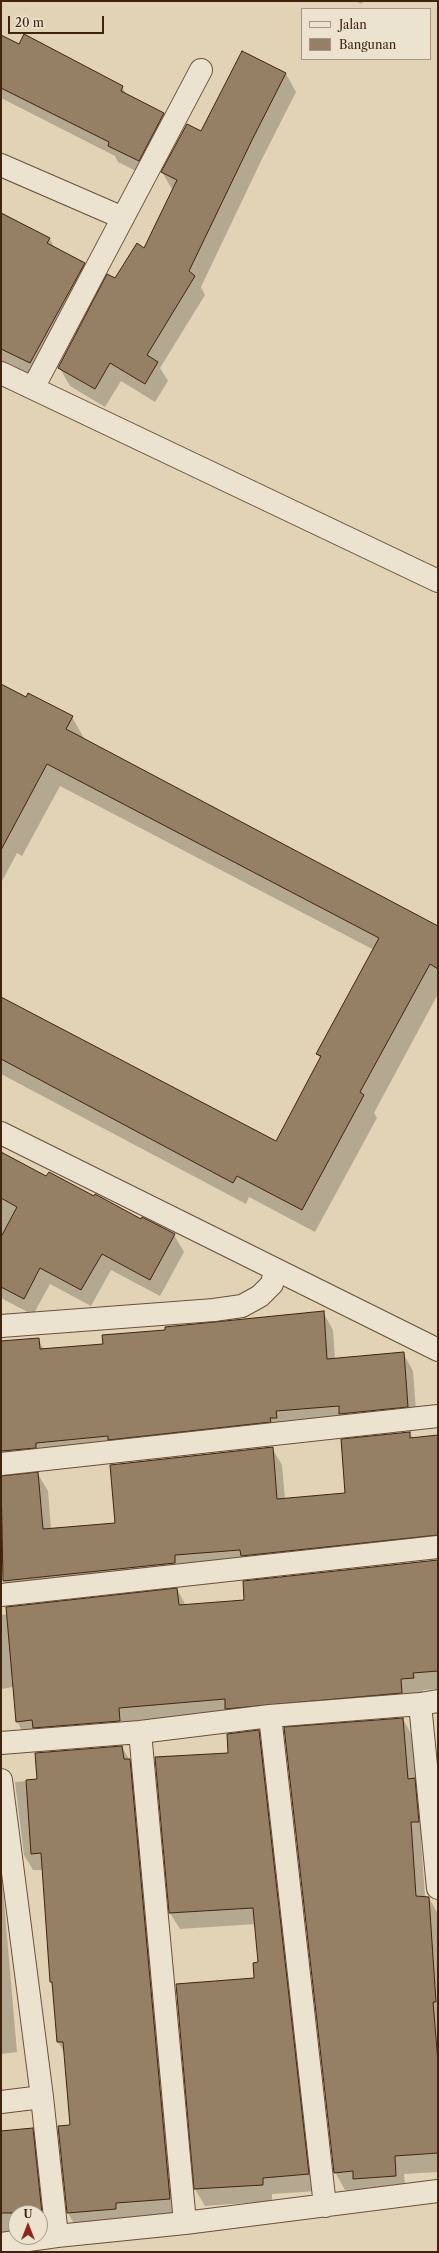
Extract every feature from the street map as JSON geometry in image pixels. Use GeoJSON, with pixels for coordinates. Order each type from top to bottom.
{"type":"FeatureCollection","features":[{"type":"Feature","properties":{"kind":"street"},"geometry":{"type":"LineString","coordinates":[[33,388],[201,70]]}},
{"type":"Feature","properties":{"kind":"street"},"geometry":{"type":"LineString","coordinates":[[1,165],[123,218]]}},
{"type":"Feature","properties":{"kind":"street"},"geometry":{"type":"LineString","coordinates":[[1,373],[438,581]]}},
{"type":"Feature","properties":{"kind":"street"},"geometry":{"type":"LineString","coordinates":[[1,1133],[438,1350]]}},
{"type":"Feature","properties":{"kind":"street"},"geometry":{"type":"LineString","coordinates":[[1,1326],[214,1310],[242,1306],[260,1296],[272,1284],[275,1270]]}},
{"type":"Feature","properties":{"kind":"street"},"geometry":{"type":"LineString","coordinates":[[1,1464],[438,1416]]}},
{"type":"Feature","properties":{"kind":"street"},"geometry":{"type":"LineString","coordinates":[[1,1595],[438,1547]]}},
{"type":"Feature","properties":{"kind":"street"},"geometry":{"type":"LineString","coordinates":[[1,1743],[140,1732],[270,1716],[429,1702],[438,1888]]}},
{"type":"Feature","properties":{"kind":"street"},"geometry":{"type":"LineString","coordinates":[[270,1716],[325,2206]]}},
{"type":"Feature","properties":{"kind":"street"},"geometry":{"type":"LineString","coordinates":[[140,1732],[185,2223]]}},
{"type":"Feature","properties":{"kind":"street"},"geometry":{"type":"LineString","coordinates":[[1,1780],[42,2097],[57,2236]]}},
{"type":"Feature","properties":{"kind":"street"},"geometry":{"type":"LineString","coordinates":[[1,2102],[42,2097]]}},
{"type":"Feature","properties":{"kind":"street"},"geometry":{"type":"LineString","coordinates":[[1,2244],[57,2236],[185,2223],[438,2191]]}},
{"type":"Feature","properties":{"kind":"building"},"geometry":{"type":"Polygon","coordinates":[[[24,34],[123,86],[121,91],[164,113],[139,161],[108,146],[109,142],[1,88],[1,35],[19,44],[24,34]]]}},
{"type":"Feature","properties":{"kind":"building"},"geometry":{"type":"Polygon","coordinates":[[[242,51],[286,73],[189,271],[195,276],[147,355],[158,362],[145,384],[110,363],[95,389],[58,368],[107,274],[115,278],[137,243],[144,248],[177,180],[161,172],[187,124],[201,131],[242,51]]]}},
{"type":"Feature","properties":{"kind":"building"},"geometry":{"type":"Polygon","coordinates":[[[1,213],[50,238],[47,243],[85,263],[30,363],[1,349],[1,213]]]}},
{"type":"Feature","properties":{"kind":"building"},"geometry":{"type":"Polygon","coordinates":[[[1,684],[26,697],[28,693],[73,716],[66,729],[438,926],[438,969],[430,964],[360,1092],[364,1095],[302,1210],[237,1176],[233,1183],[1,1059],[1,997],[276,1141],[321,1056],[316,1054],[379,938],[47,764],[1,850],[1,684]]]}},
{"type":"Feature","properties":{"kind":"building"},"geometry":{"type":"Polygon","coordinates":[[[1,1152],[46,1176],[49,1172],[94,1196],[95,1194],[141,1219],[142,1217],[175,1234],[150,1280],[102,1254],[81,1290],[40,1268],[24,1299],[1,1287],[1,1237],[17,1207],[1,1198],[1,1152]]]}},
{"type":"Feature","properties":{"kind":"building"},"geometry":{"type":"Polygon","coordinates":[[[324,1311],[327,1359],[404,1352],[408,1407],[339,1414],[339,1406],[276,1411],[277,1418],[270,1418],[271,1422],[108,1440],[108,1436],[36,1443],[36,1448],[1,1451],[1,1341],[39,1338],[40,1349],[103,1344],[102,1335],[165,1330],[165,1327],[324,1311]]]}},
{"type":"Feature","properties":{"kind":"building"},"geometry":{"type":"Polygon","coordinates":[[[410,1432],[410,1438],[438,1435],[438,1535],[241,1556],[240,1550],[175,1555],[175,1563],[3,1581],[1,1476],[38,1472],[43,1529],[115,1523],[110,1465],[273,1447],[277,1499],[345,1493],[341,1439],[410,1432]]]}},
{"type":"Feature","properties":{"kind":"building"},"geometry":{"type":"Polygon","coordinates":[[[438,1560],[438,1671],[413,1673],[414,1678],[401,1679],[402,1693],[225,1709],[225,1699],[119,1708],[120,1721],[33,1728],[32,1720],[16,1722],[6,1607],[177,1588],[179,1605],[244,1600],[243,1581],[438,1560]]]}},
{"type":"Feature","properties":{"kind":"building"},"geometry":{"type":"Polygon","coordinates":[[[403,1718],[408,1779],[415,1778],[419,1822],[411,1822],[416,1896],[429,1897],[436,2002],[433,2002],[438,2062],[438,2153],[395,2156],[396,2176],[353,2179],[353,2171],[334,2173],[284,1727],[403,1718]]]}},
{"type":"Feature","properties":{"kind":"building"},"geometry":{"type":"Polygon","coordinates":[[[259,1730],[309,2174],[263,2178],[263,2185],[194,2189],[176,1984],[254,1978],[253,1963],[258,1962],[253,1908],[169,1913],[155,1757],[228,1753],[227,1734],[259,1730]]]}},
{"type":"Feature","properties":{"kind":"building"},"geometry":{"type":"Polygon","coordinates":[[[122,1746],[124,1759],[130,1759],[170,2199],[116,2203],[116,2209],[67,2213],[58,2126],[70,2125],[63,2042],[57,2042],[52,1982],[50,1982],[41,1853],[31,1854],[26,1780],[37,1779],[35,1753],[122,1746]]]}},
{"type":"Feature","properties":{"kind":"building"},"geometry":{"type":"Polygon","coordinates":[[[33,2128],[41,2205],[8,2205],[8,2213],[1,2213],[1,2131],[33,2128]]]}}]}
